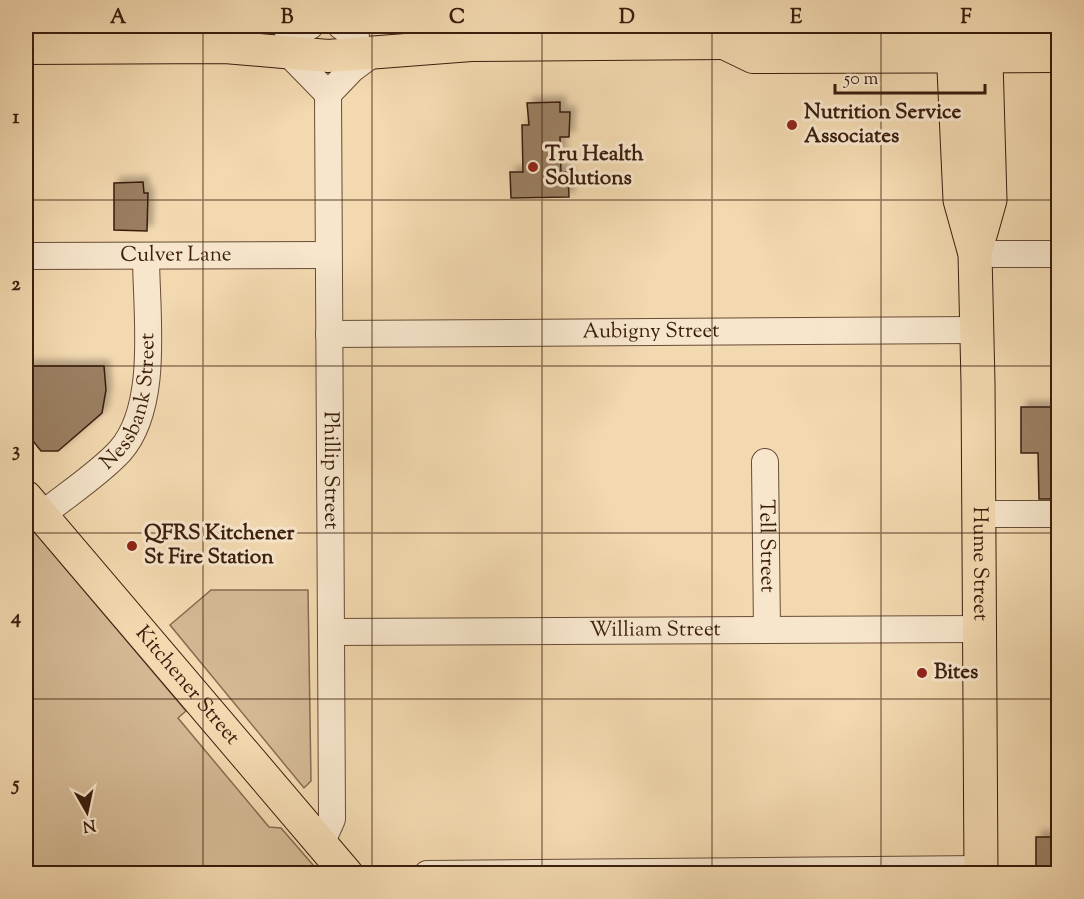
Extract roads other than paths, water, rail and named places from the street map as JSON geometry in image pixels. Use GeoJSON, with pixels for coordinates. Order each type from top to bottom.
{"type":"FeatureCollection","features":[{"type":"Feature","properties":{"kind":"highway","name":"Hume Street"},"geometry":{"type":"LineString","coordinates":[[975,254],[990,200],[986,36]]}},
{"type":"Feature","properties":{"kind":"highway","name":"Hume Street"},"geometry":{"type":"LineString","coordinates":[[952,37],[960,200],[975,254],[981,871]]}},
{"type":"Feature","properties":{"kind":"main road"},"geometry":{"type":"LineString","coordinates":[[724,43],[746,33],[832,26],[952,37]]}},
{"type":"Feature","properties":{"kind":"main road"},"geometry":{"type":"LineString","coordinates":[[26,48],[138,36],[225,47],[328,35],[471,45],[645,34],[724,43],[753,57],[952,37],[986,36],[1059,27]]}},
{"type":"Feature","properties":{"kind":"main road"},"geometry":{"type":"LineString","coordinates":[[986,36],[1059,56]]}},
{"type":"Feature","properties":{"kind":"main road","name":"Kitchener Street"},"geometry":{"type":"LineString","coordinates":[[34,506],[347,873]]}},
{"type":"Feature","properties":{"kind":"street"},"geometry":{"type":"LineString","coordinates":[[295,39],[328,94],[352,69],[357,38]]}},
{"type":"Feature","properties":{"kind":"street","name":"Phillip Street"},"geometry":{"type":"LineString","coordinates":[[321,844],[332,819],[327,255],[328,94]]}},
{"type":"Feature","properties":{"kind":"street"},"geometry":{"type":"LineString","coordinates":[[975,254],[1059,254]]}},
{"type":"Feature","properties":{"kind":"street","name":"Culver Lane"},"geometry":{"type":"LineString","coordinates":[[26,256],[327,255]]}},
{"type":"Feature","properties":{"kind":"street","name":"Nessbank Street"},"geometry":{"type":"LineString","coordinates":[[34,506],[120,451],[140,419],[146,390],[146,256]]}},
{"type":"Feature","properties":{"kind":"street","name":"Aubigny Street"},"geometry":{"type":"LineString","coordinates":[[329,334],[975,330]]}},
{"type":"Feature","properties":{"kind":"street","name":"Tell Street"},"geometry":{"type":"LineString","coordinates":[[765,462],[767,629]]}},
{"type":"Feature","properties":{"kind":"street"},"geometry":{"type":"LineString","coordinates":[[978,514],[1059,514]]}},
{"type":"Feature","properties":{"kind":"street","name":"William Street"},"geometry":{"type":"LineString","coordinates":[[331,632],[979,629]]}},
{"type":"Feature","properties":{"kind":"street"},"geometry":{"type":"LineString","coordinates":[[427,873],[981,871]]}},
{"type":"Feature","properties":{"kind":"place","name":"Nutrition Service Associates"},"geometry":{"type":"Point","coordinates":[792,125]}},
{"type":"Feature","properties":{"kind":"place","name":"Tru Health Solutions"},"geometry":{"type":"Point","coordinates":[533,167]}},
{"type":"Feature","properties":{"kind":"place","name":"QFRS Kitchener St Fire Station"},"geometry":{"type":"Point","coordinates":[132,546]}},
{"type":"Feature","properties":{"kind":"place","name":"Bites"},"geometry":{"type":"Point","coordinates":[922,673]}}]}
